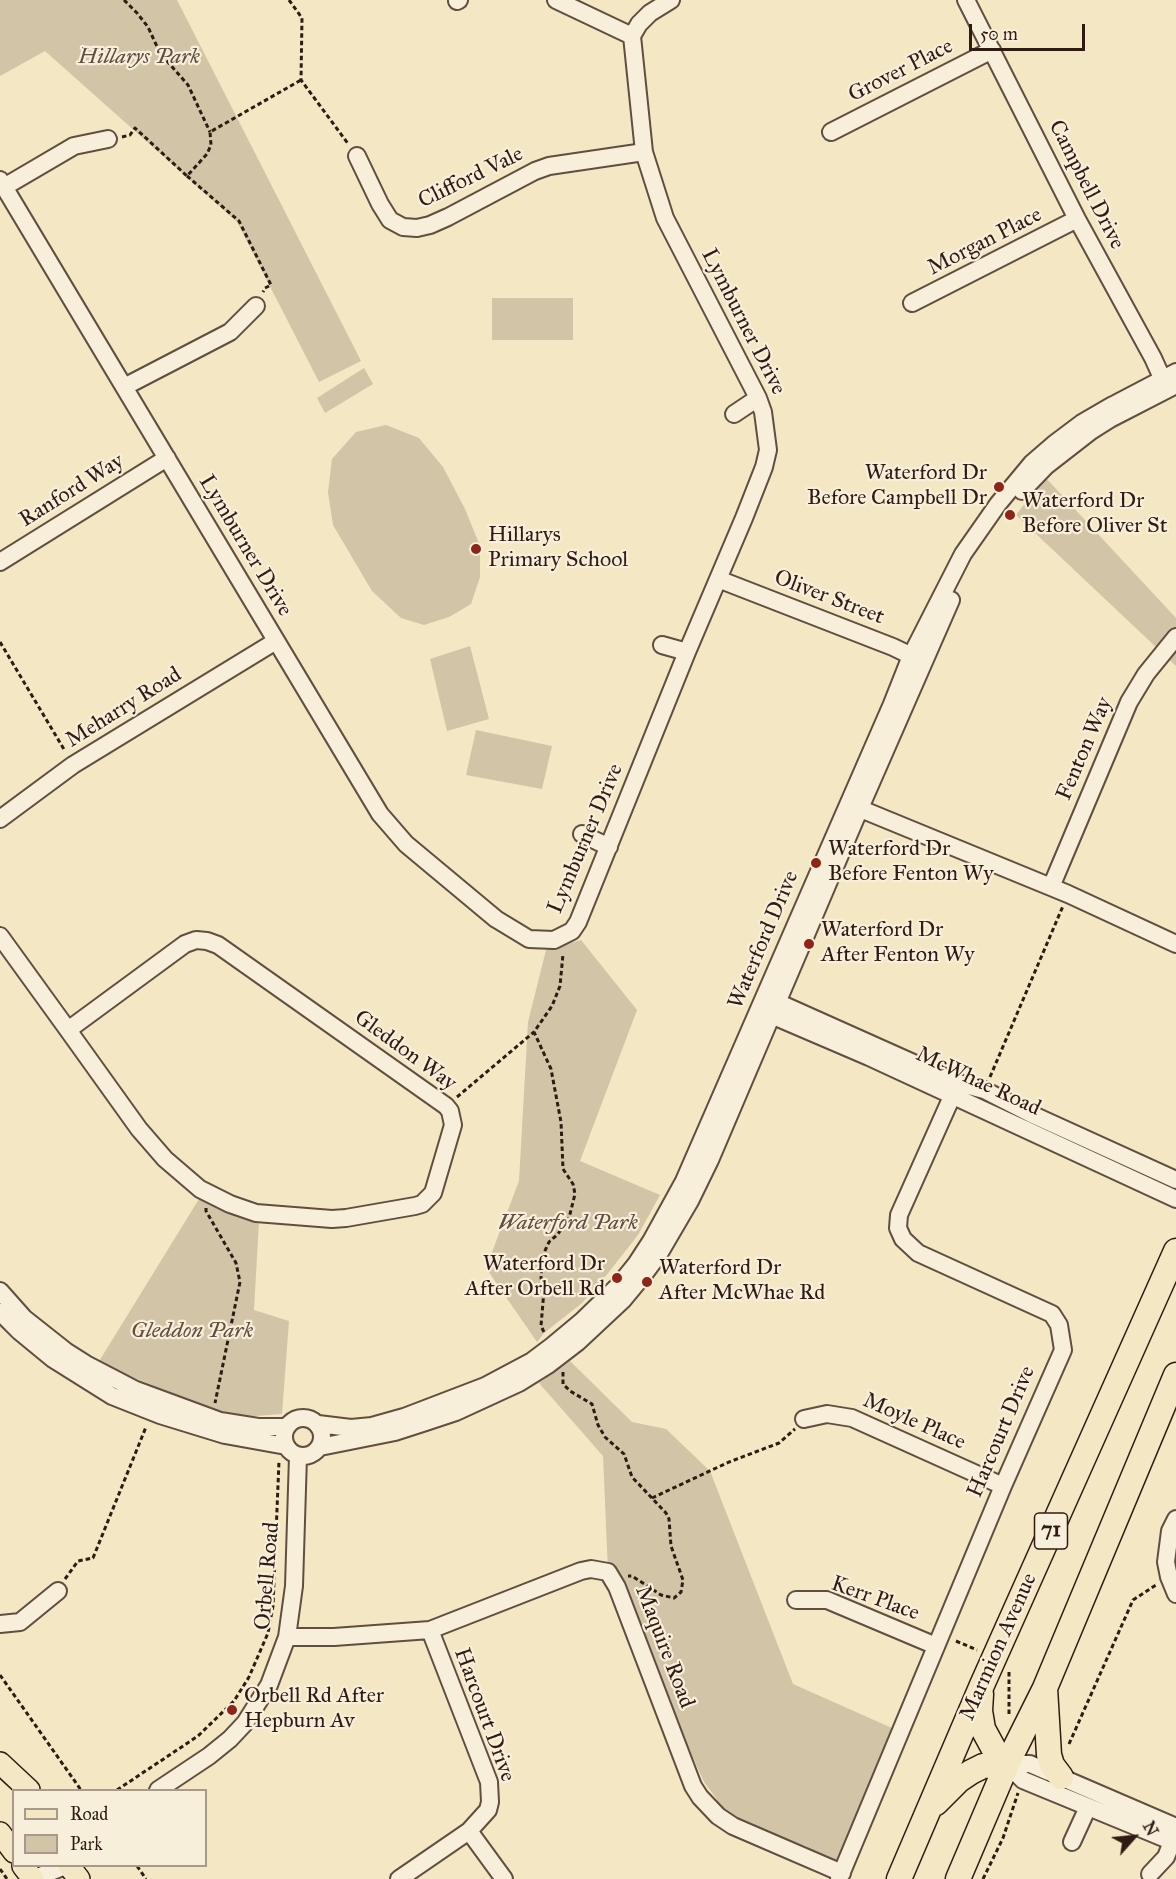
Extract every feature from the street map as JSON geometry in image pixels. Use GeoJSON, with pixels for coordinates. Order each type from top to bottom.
{"type":"FeatureCollection","features":[{"type":"Feature","properties":{"kind":"highway","name":"Marmion Avenue"},"geometry":{"type":"LineString","coordinates":[[899,1879],[982,1684],[1176,1251]]}},
{"type":"Feature","properties":{"kind":"highway","name":"71"},"geometry":{"type":"LineString","coordinates":[[958,1879],[1015,1772],[1023,1732],[1045,1688],[1176,1375]]}},
{"type":"Feature","properties":{"kind":"highway"},"geometry":{"type":"LineString","coordinates":[[982,1684],[980,1711],[983,1729],[996,1753],[1015,1772]]}},
{"type":"Feature","properties":{"kind":"highway"},"geometry":{"type":"LineString","coordinates":[[1045,1688],[1049,1755],[1052,1765],[1061,1777]]}},
{"type":"Feature","properties":{"kind":"highway"},"geometry":{"type":"LineString","coordinates":[[927,1812],[959,1780],[983,1766],[1015,1772]]}},
{"type":"Feature","properties":{"kind":"main road"},"geometry":{"type":"LineString","coordinates":[[0,1763],[27,1789]]}},
{"type":"Feature","properties":{"kind":"main road"},"geometry":{"type":"LineString","coordinates":[[0,1771],[14,1789]]}},
{"type":"Feature","properties":{"kind":"main road"},"geometry":{"type":"LineString","coordinates":[[0,1833],[12,1849]]}},
{"type":"Feature","properties":{"kind":"main road"},"geometry":{"type":"LineString","coordinates":[[24,1867],[33,1879]]}},
{"type":"Feature","properties":{"kind":"main road"},"geometry":{"type":"LineString","coordinates":[[68,1867],[79,1879]]}},
{"type":"Feature","properties":{"kind":"street"},"geometry":{"type":"LineString","coordinates":[[556,0],[632,36],[639,24],[650,13],[671,0]]}},
{"type":"Feature","properties":{"kind":"street","name":"Campbell Drive"},"geometry":{"type":"LineString","coordinates":[[966,0],[1077,219],[1171,381]]}},
{"type":"Feature","properties":{"kind":"street","name":"Lymburner Drive"},"geometry":{"type":"LineString","coordinates":[[2,184],[380,814],[406,844],[496,919],[529,939],[546,940],[563,937],[572,931],[578,922],[764,467],[768,450],[763,412],[758,398],[664,218],[644,152],[632,36]]}},
{"type":"Feature","properties":{"kind":"street","name":"Grover Place"},"geometry":{"type":"LineString","coordinates":[[831,132],[992,50]]}},
{"type":"Feature","properties":{"kind":"street"},"geometry":{"type":"LineString","coordinates":[[2,184],[74,147],[108,140]]}},
{"type":"Feature","properties":{"kind":"street","name":"Clifford Vale"},"geometry":{"type":"LineString","coordinates":[[357,156],[390,220],[403,227],[417,228],[448,217],[535,171],[549,166],[644,152]]}},
{"type":"Feature","properties":{"kind":"street","name":"Morgan Place"},"geometry":{"type":"LineString","coordinates":[[912,303],[1077,219]]}},
{"type":"Feature","properties":{"kind":"street"},"geometry":{"type":"LineString","coordinates":[[124,387],[230,332],[256,306]]}},
{"type":"Feature","properties":{"kind":"street","name":"Waterford Drive"},"geometry":{"type":"LineString","coordinates":[[318,1424],[351,1428],[372,1426],[404,1417],[485,1386],[585,1336],[623,1300],[658,1254],[690,1201],[710,1160],[744,1079],[769,1006],[917,658],[967,570],[1000,518],[1046,466],[1091,431],[1171,381]]}},
{"type":"Feature","properties":{"kind":"street"},"geometry":{"type":"LineString","coordinates":[[734,414],[758,398]]}},
{"type":"Feature","properties":{"kind":"street","name":"Ranford Way"},"geometry":{"type":"LineString","coordinates":[[0,562],[167,458]]}},
{"type":"Feature","properties":{"kind":"street","name":"Oliver Street"},"geometry":{"type":"LineString","coordinates":[[718,579],[917,658]]}},
{"type":"Feature","properties":{"kind":"street","name":"Fenton Way"},"geometry":{"type":"LineString","coordinates":[[1051,887],[1129,702],[1146,674],[1176,637]]}},
{"type":"Feature","properties":{"kind":"street","name":"Meharry Road"},"geometry":{"type":"LineString","coordinates":[[0,819],[73,765],[276,641]]}},
{"type":"Feature","properties":{"kind":"street"},"geometry":{"type":"LineString","coordinates":[[662,645],[687,652]]}},
{"type":"Feature","properties":{"kind":"street"},"geometry":{"type":"LineString","coordinates":[[854,806],[1068,894],[1176,944]]}},
{"type":"Feature","properties":{"kind":"street"},"geometry":{"type":"LineString","coordinates":[[582,834],[609,847]]}},
{"type":"Feature","properties":{"kind":"street","name":"Gleddon Way"},"geometry":{"type":"LineString","coordinates":[[0,936],[68,1030],[152,1145],[187,1178],[210,1195],[256,1213],[332,1219],[422,1204],[433,1193],[453,1125],[450,1111],[446,1106],[218,945],[196,940],[185,944],[68,1030]]}},
{"type":"Feature","properties":{"kind":"street","name":"McWhae Road"},"geometry":{"type":"LineString","coordinates":[[769,1006],[869,1056],[956,1090],[1176,1199]]}},
{"type":"Feature","properties":{"kind":"street","name":"McWhae Road"},"geometry":{"type":"LineString","coordinates":[[956,1090],[984,1090],[1176,1180]]}},
{"type":"Feature","properties":{"kind":"street","name":"Harcourt Drive"},"geometry":{"type":"LineString","coordinates":[[840,1876],[1003,1486],[1063,1350],[1059,1325],[1052,1314],[918,1253],[903,1239],[898,1228],[899,1215],[956,1090]]}},
{"type":"Feature","properties":{"kind":"street"},"geometry":{"type":"LineString","coordinates":[[0,1291],[24,1318],[67,1352],[135,1390],[220,1421],[258,1427],[287,1426]]}},
{"type":"Feature","properties":{"kind":"street"},"geometry":{"type":"LineString","coordinates":[[0,1312],[37,1346],[77,1375],[112,1396],[152,1412],[287,1454],[311,1456],[320,1447],[323,1436],[318,1424],[308,1418],[302,1418],[296,1419],[287,1426],[284,1436],[287,1454]]}},
{"type":"Feature","properties":{"kind":"street","name":"Waterford Drive"},"geometry":{"type":"LineString","coordinates":[[320,1447],[395,1432],[456,1412],[519,1383],[556,1351]]}},
{"type":"Feature","properties":{"kind":"street","name":"Moyle Place"},"geometry":{"type":"LineString","coordinates":[[804,1419],[827,1414],[852,1418],[1003,1486]]}},
{"type":"Feature","properties":{"kind":"street","name":"Orbell Road"},"geometry":{"type":"LineString","coordinates":[[161,1789],[209,1756],[244,1723],[269,1685],[287,1637],[294,1586],[287,1454]]}},
{"type":"Feature","properties":{"kind":"street"},"geometry":{"type":"LineString","coordinates":[[1176,1519],[1170,1531],[1166,1562],[1176,1594]]}},
{"type":"Feature","properties":{"kind":"street","name":"Maquire Road"},"geometry":{"type":"LineString","coordinates":[[287,1637],[334,1637],[430,1630],[581,1571],[591,1569],[608,1572],[614,1579],[693,1786],[700,1797],[718,1816],[733,1826],[840,1876]]}},
{"type":"Feature","properties":{"kind":"street"},"geometry":{"type":"LineString","coordinates":[[0,1624],[20,1622],[58,1591]]}},
{"type":"Feature","properties":{"kind":"street","name":"Kerr Place"},"geometry":{"type":"LineString","coordinates":[[796,1600],[827,1600],[939,1640]]}},
{"type":"Feature","properties":{"kind":"street","name":"Harcourt Drive"},"geometry":{"type":"LineString","coordinates":[[399,1879],[468,1831],[488,1810],[490,1802],[489,1782],[430,1630]]}},
{"type":"Feature","properties":{"kind":"street"},"geometry":{"type":"LineString","coordinates":[[1015,1772],[1030,1764],[1061,1777],[1175,1837]]}},
{"type":"Feature","properties":{"kind":"street"},"geometry":{"type":"LineString","coordinates":[[1015,1772],[1088,1807],[1175,1837]]}},
{"type":"Feature","properties":{"kind":"street"},"geometry":{"type":"LineString","coordinates":[[1072,1842],[1088,1807]]}},
{"type":"Feature","properties":{"kind":"street"},"geometry":{"type":"LineString","coordinates":[[468,1831],[504,1879]]}},
{"type":"Feature","properties":{"kind":"street"},"geometry":{"type":"LineString","coordinates":[[1150,1874],[1166,1857],[1175,1837]]}},
{"type":"Feature","properties":{"kind":"street"},"geometry":{"type":"LineString","coordinates":[[33,1879],[42,1867]]}},
{"type":"Feature","properties":{"kind":"street"},"geometry":{"type":"LineString","coordinates":[[33,1879],[64,1867]]}},
{"type":"Feature","properties":{"kind":"path"},"geometry":{"type":"LineString","coordinates":[[124,0],[137,12],[148,27],[160,53],[188,85],[210,132],[211,145],[207,154],[187,176]]}},
{"type":"Feature","properties":{"kind":"path"},"geometry":{"type":"LineString","coordinates":[[289,0],[302,18],[302,80],[357,156]]}},
{"type":"Feature","properties":{"kind":"path"},"geometry":{"type":"LineString","coordinates":[[210,132],[302,80]]}},
{"type":"Feature","properties":{"kind":"path"},"geometry":{"type":"LineString","coordinates":[[130,135],[135,129],[239,221],[271,285],[265,288]]}},
{"type":"Feature","properties":{"kind":"path"},"geometry":{"type":"LineString","coordinates":[[0,642],[73,765]]}},
{"type":"Feature","properties":{"kind":"path"},"geometry":{"type":"LineString","coordinates":[[984,1090],[1068,894]]}},
{"type":"Feature","properties":{"kind":"path"},"geometry":{"type":"LineString","coordinates":[[446,1106],[534,1032],[552,1006],[560,986],[563,937]]}},
{"type":"Feature","properties":{"kind":"path"},"geometry":{"type":"LineString","coordinates":[[534,1032],[551,1069],[561,1122],[563,1169],[573,1184],[575,1194],[569,1218],[549,1242],[543,1255],[541,1266],[544,1290],[541,1326],[547,1340],[567,1364],[562,1374],[563,1384],[592,1404],[598,1425],[605,1437],[624,1454],[632,1477],[669,1519],[671,1546],[683,1580],[681,1592],[674,1598],[661,1595],[632,1576],[614,1579]]}},
{"type":"Feature","properties":{"kind":"path"},"geometry":{"type":"LineString","coordinates":[[210,1195],[206,1210],[236,1263],[240,1282],[215,1403]]}},
{"type":"Feature","properties":{"kind":"path"},"geometry":{"type":"LineString","coordinates":[[58,1591],[78,1561],[93,1558],[152,1412]]}},
{"type":"Feature","properties":{"kind":"path"},"geometry":{"type":"LineString","coordinates":[[652,1498],[729,1462],[779,1443],[795,1431],[804,1419]]}},
{"type":"Feature","properties":{"kind":"path"},"geometry":{"type":"LineString","coordinates":[[120,1789],[198,1736],[234,1701],[249,1677],[268,1633],[273,1606],[287,1454]]}},
{"type":"Feature","properties":{"kind":"path"},"geometry":{"type":"LineString","coordinates":[[1066,1750],[1133,1600],[1169,1577]]}},
{"type":"Feature","properties":{"kind":"path"},"geometry":{"type":"LineString","coordinates":[[939,1640],[1009,1664],[1010,1726],[1023,1732]]}},
{"type":"Feature","properties":{"kind":"path"},"geometry":{"type":"LineString","coordinates":[[0,1675],[80,1789]]}},
{"type":"Feature","properties":{"kind":"path"},"geometry":{"type":"LineString","coordinates":[[983,1879],[1003,1838],[1015,1772]]}},
{"type":"Feature","properties":{"kind":"path"},"geometry":{"type":"LineString","coordinates":[[0,1869],[7,1879]]}},
{"type":"Feature","properties":{"kind":"green space","name":"Hillarys Park"},"geometry":{"type":"Polygon","coordinates":[[[0,0],[177,0],[361,361],[319,382],[237,222],[45,51],[0,76],[0,0]]]}},
{"type":"Feature","properties":{"kind":"green space"},"geometry":{"type":"Polygon","coordinates":[[[492,298],[573,298],[573,340],[492,340],[492,298]]]}},
{"type":"Feature","properties":{"kind":"green space"},"geometry":{"type":"Polygon","coordinates":[[[364,368],[373,384],[325,413],[317,398],[364,368]]]}},
{"type":"Feature","properties":{"kind":"green space"},"geometry":{"type":"Polygon","coordinates":[[[386,425],[419,438],[443,467],[465,509],[480,546],[480,577],[471,604],[449,617],[424,625],[401,618],[372,591],[333,525],[328,492],[332,459],[356,432],[386,425]]]}},
{"type":"Feature","properties":{"kind":"green space"},"geometry":{"type":"Polygon","coordinates":[[[1045,477],[1176,618],[1176,666],[1016,515],[1045,477]]]}},
{"type":"Feature","properties":{"kind":"green space"},"geometry":{"type":"Polygon","coordinates":[[[470,646],[489,719],[447,731],[430,659],[470,646]]]}},
{"type":"Feature","properties":{"kind":"green space"},"geometry":{"type":"Polygon","coordinates":[[[476,730],[552,746],[542,789],[466,775],[476,730]]]}},
{"type":"Feature","properties":{"kind":"green space","name":"Waterford Park"},"geometry":{"type":"Polygon","coordinates":[[[581,940],[637,1010],[580,1161],[660,1195],[638,1235],[609,1272],[582,1303],[544,1333],[537,1342],[486,1268],[519,1181],[528,1022],[546,950],[581,940]]]}},
{"type":"Feature","properties":{"kind":"green space","name":"Gleddon Park"},"geometry":{"type":"Polygon","coordinates":[[[199,1199],[228,1212],[259,1221],[254,1310],[289,1321],[282,1414],[242,1417],[198,1404],[98,1363],[199,1199]]]}},
{"type":"Feature","properties":{"kind":"green space"},"geometry":{"type":"Polygon","coordinates":[[[570,1361],[632,1422],[666,1429],[710,1471],[793,1684],[892,1728],[848,1836],[842,1873],[806,1846],[725,1821],[716,1798],[704,1782],[608,1572],[603,1456],[539,1383],[570,1361]]]}},
{"type":"Feature","properties":{"kind":"place","name":"Waterford Dr Before Campbell Dr"},"geometry":{"type":"Point","coordinates":[999,487]}},
{"type":"Feature","properties":{"kind":"place","name":"Waterford Dr Before Oliver St"},"geometry":{"type":"Point","coordinates":[1010,515]}},
{"type":"Feature","properties":{"kind":"place","name":"Hillarys Primary School"},"geometry":{"type":"Point","coordinates":[476,549]}},
{"type":"Feature","properties":{"kind":"place","name":"Waterford Dr Before Fenton Wy"},"geometry":{"type":"Point","coordinates":[816,863]}},
{"type":"Feature","properties":{"kind":"place","name":"Waterford Dr After Fenton Wy"},"geometry":{"type":"Point","coordinates":[809,944]}},
{"type":"Feature","properties":{"kind":"place","name":"Waterford Dr After Orbell Rd"},"geometry":{"type":"Point","coordinates":[617,1278]}},
{"type":"Feature","properties":{"kind":"place","name":"Waterford Dr After McWhae Rd"},"geometry":{"type":"Point","coordinates":[647,1282]}},
{"type":"Feature","properties":{"kind":"place","name":"Orbell Rd After Hepburn Av"},"geometry":{"type":"Point","coordinates":[232,1710]}}]}
